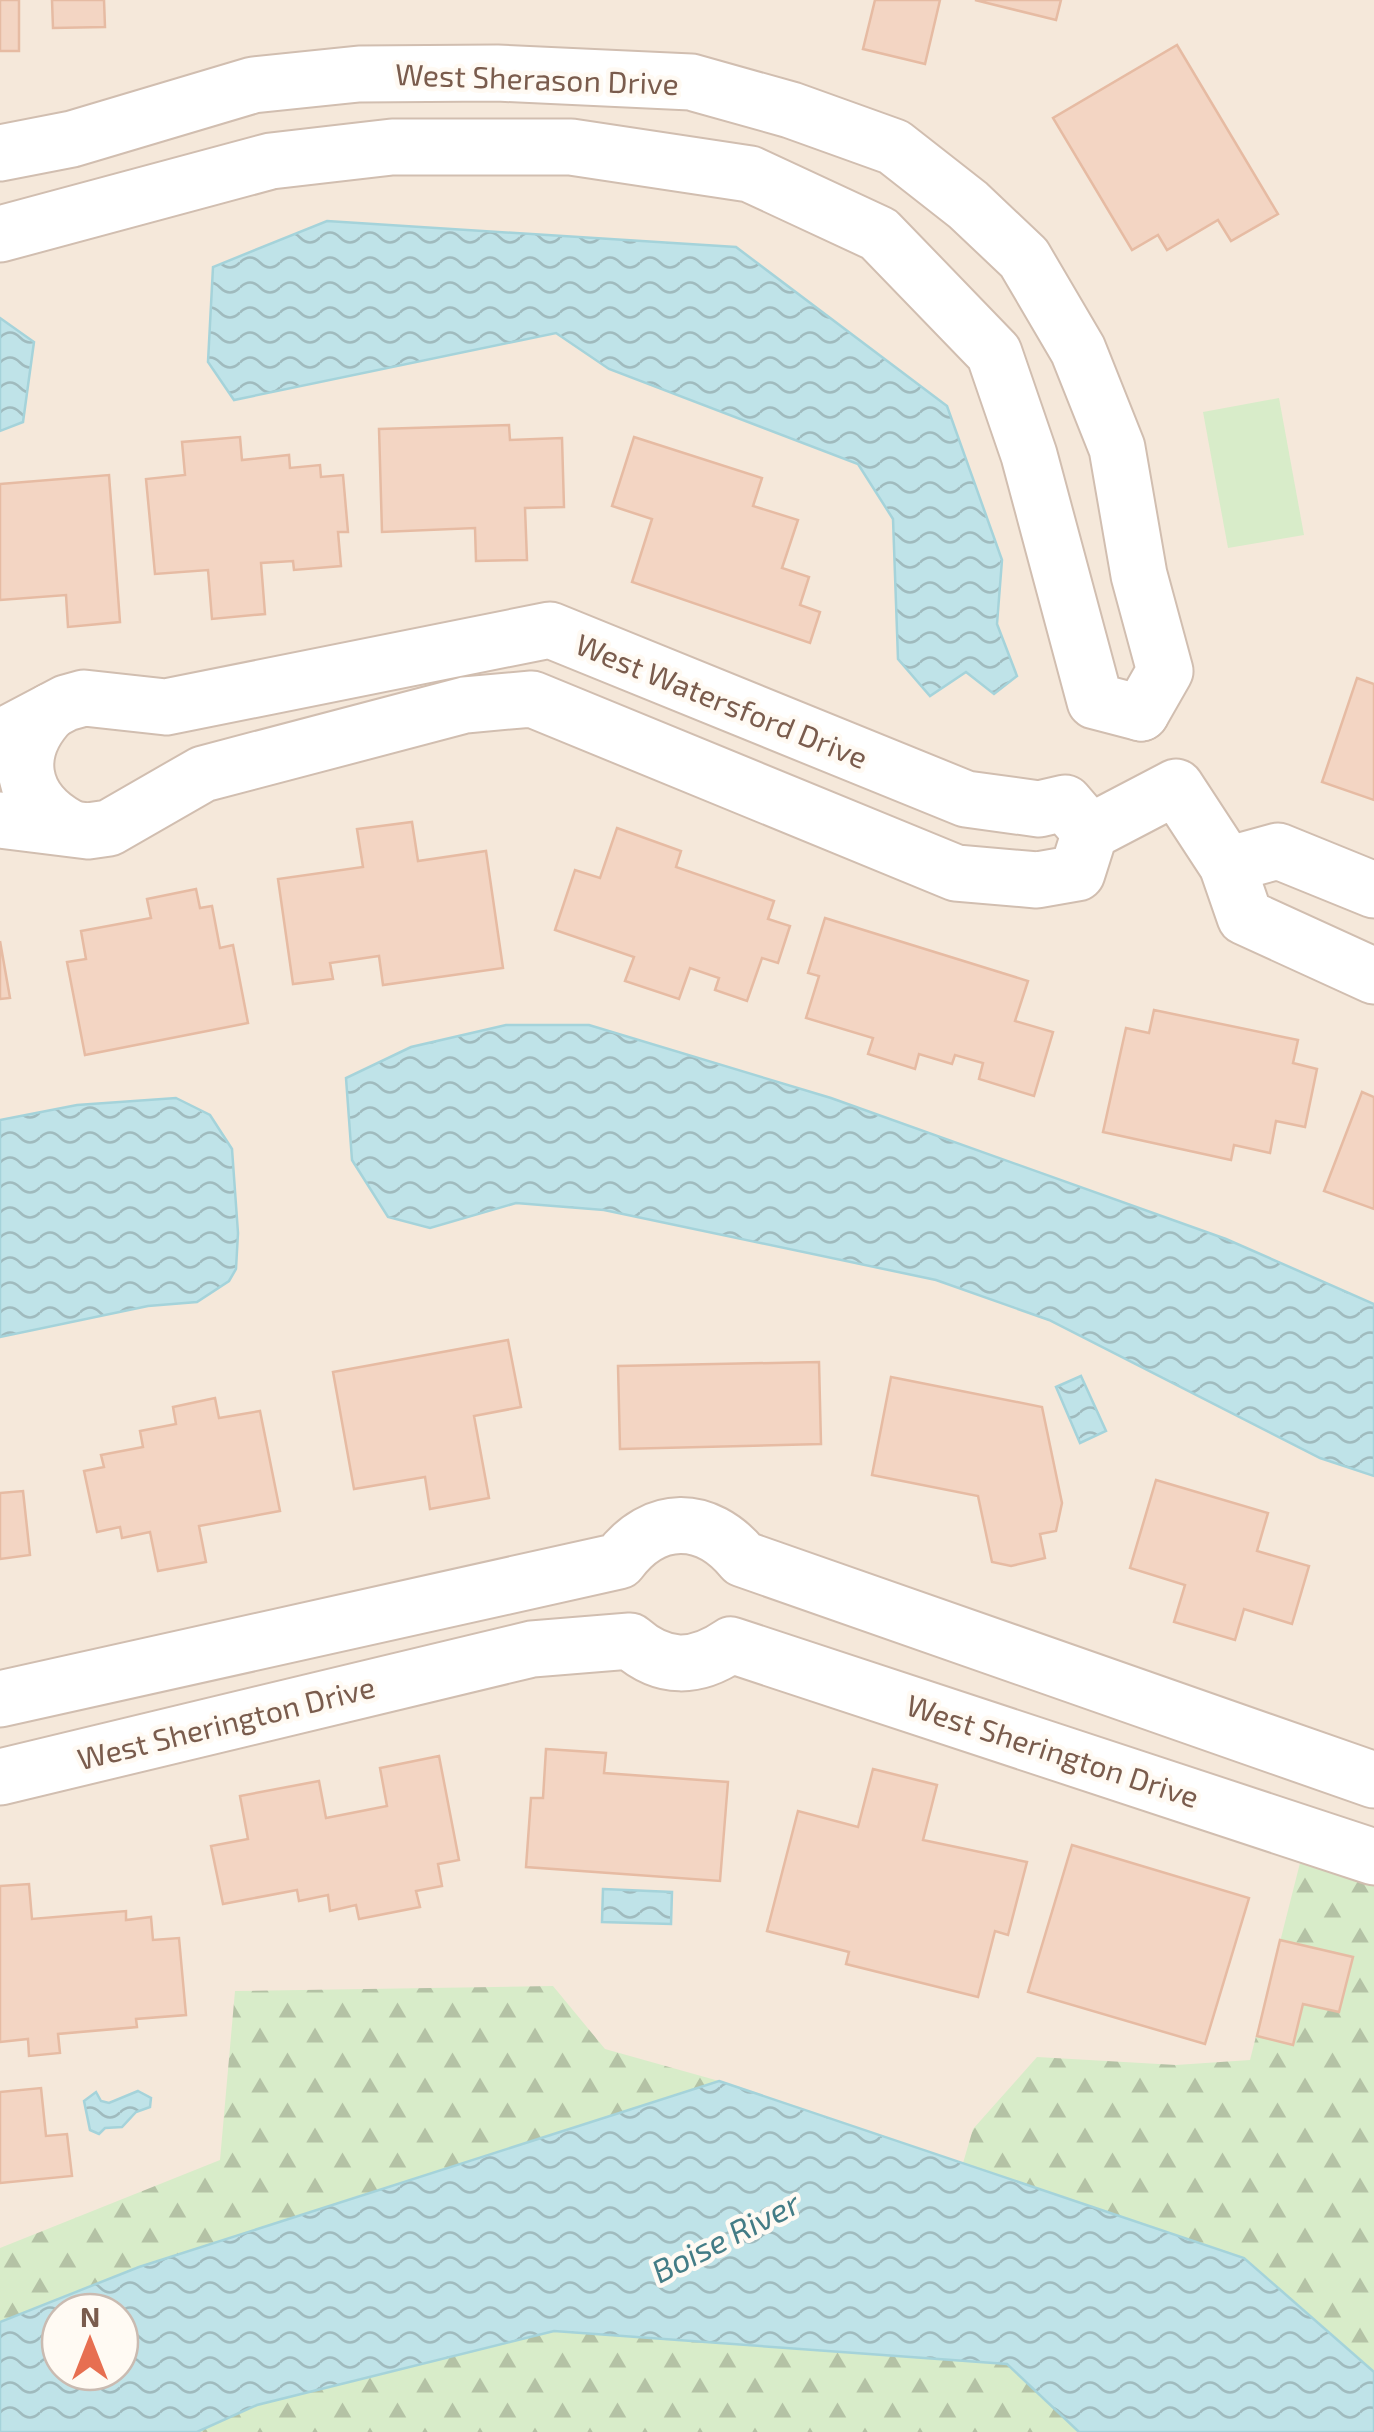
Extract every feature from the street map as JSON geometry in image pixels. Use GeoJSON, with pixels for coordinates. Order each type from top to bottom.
{"type":"FeatureCollection","features":[{"type":"Feature","properties":{"kind":"street","name":"West Sherason Drive"},"geometry":{"type":"LineString","coordinates":[[0,152],[72,139],[254,85],[359,74],[478,73],[691,82],[791,110],[894,147],[968,205],[1024,258],[1078,350],[1117,448],[1139,575],[1165,671],[1141,713]]}},
{"type":"Feature","properties":{"kind":"street"},"geometry":{"type":"LineString","coordinates":[[0,234],[271,162],[392,147],[571,147],[750,174],[879,234],[994,354],[1029,455],[1095,701],[1141,713],[1176,787],[1227,865],[1245,917],[1374,976]]}},
{"type":"Feature","properties":{"kind":"street","name":"West Watersford Drive"},"geometry":{"type":"LineString","coordinates":[[76,705],[166,707],[550,630],[966,799],[1039,808],[1065,803],[1090,832]]}},
{"type":"Feature","properties":{"kind":"street"},"geometry":{"type":"LineString","coordinates":[[0,820],[109,828],[202,774],[465,705],[532,699],[956,872],[1037,880],[1077,872],[1090,832],[1176,787]]}},
{"type":"Feature","properties":{"kind":"street"},"geometry":{"type":"LineString","coordinates":[[66,826],[36,802],[27,783],[27,744],[76,705]]}},
{"type":"Feature","properties":{"kind":"street"},"geometry":{"type":"LineString","coordinates":[[0,738],[76,705],[137,717],[156,752],[152,790],[142,807]]}},
{"type":"Feature","properties":{"kind":"street"},"geometry":{"type":"LineString","coordinates":[[1227,865],[1278,850],[1374,890]]}},
{"type":"Feature","properties":{"kind":"street"},"geometry":{"type":"LineString","coordinates":[[0,1700],[619,1561],[648,1532],[689,1524],[710,1529],[743,1559],[1374,1780]]}},
{"type":"Feature","properties":{"kind":"street"},"geometry":{"type":"LineString","coordinates":[[730,1645],[744,1626],[752,1604],[751,1581],[743,1559]]}},
{"type":"Feature","properties":{"kind":"street"},"geometry":{"type":"LineString","coordinates":[[619,1561],[612,1603],[630,1642]]}},
{"type":"Feature","properties":{"kind":"street","name":"West Sherington Drive"},"geometry":{"type":"LineString","coordinates":[[0,1777],[532,1649],[630,1642],[644,1653],[677,1664],[696,1663],[730,1645],[1374,1857]]}},
{"type":"Feature","properties":{"kind":"shaded area"},"geometry":{"type":"Polygon","coordinates":[[[0,0],[1374,0],[1374,2372],[1244,2258],[719,2081],[139,2267],[76,2292],[40,2292],[40,2306],[0,2322],[0,0]]]}},
{"type":"Feature","properties":{"kind":"green space"},"geometry":{"type":"Polygon","coordinates":[[[1279,398],[1304,535],[1228,548],[1203,412],[1279,398]]]}},
{"type":"Feature","properties":{"kind":"green space"},"geometry":{"type":"Polygon","coordinates":[[[1301,1859],[1374,1884],[1374,2372],[1244,2258],[963,2163],[973,2129],[1037,2057],[1176,2065],[1250,2060],[1301,1859]]]}},
{"type":"Feature","properties":{"kind":"green space"},"geometry":{"type":"Polygon","coordinates":[[[553,1986],[605,2049],[719,2081],[139,2267],[76,2292],[40,2292],[40,2306],[0,2322],[0,2248],[220,2160],[235,1991],[553,1986]]]}},
{"type":"Feature","properties":{"kind":"green space"},"geometry":{"type":"Polygon","coordinates":[[[554,2331],[1007,2364],[1079,2432],[197,2432],[257,2405],[554,2331]]]}},
{"type":"Feature","properties":{"kind":"water"},"geometry":{"type":"Polygon","coordinates":[[[327,221],[736,247],[947,406],[1002,560],[997,624],[1017,676],[994,694],[966,672],[930,696],[898,659],[893,519],[858,464],[609,369],[556,333],[234,400],[208,362],[213,267],[327,221]]]}},
{"type":"Feature","properties":{"kind":"water"},"geometry":{"type":"Polygon","coordinates":[[[0,318],[34,342],[23,422],[0,431],[0,318]]]}},
{"type":"Feature","properties":{"kind":"water"},"geometry":{"type":"Polygon","coordinates":[[[506,1025],[589,1025],[831,1098],[1226,1239],[1374,1304],[1374,1476],[1320,1458],[1049,1320],[936,1280],[604,1210],[516,1203],[430,1228],[388,1217],[352,1160],[346,1078],[411,1047],[506,1025]]]}},
{"type":"Feature","properties":{"kind":"water"},"geometry":{"type":"Polygon","coordinates":[[[176,1098],[210,1115],[232,1149],[238,1233],[236,1269],[229,1281],[197,1302],[148,1306],[0,1337],[0,1120],[77,1105],[176,1098]]]}},
{"type":"Feature","properties":{"kind":"water"},"geometry":{"type":"Polygon","coordinates":[[[1081,1376],[1106,1431],[1080,1443],[1056,1387],[1081,1376]]]}},
{"type":"Feature","properties":{"kind":"water"},"geometry":{"type":"Polygon","coordinates":[[[603,1889],[672,1892],[671,1924],[602,1922],[603,1889]]]}},
{"type":"Feature","properties":{"kind":"water","name":"Boise River"},"geometry":{"type":"Polygon","coordinates":[[[719,2081],[1244,2258],[1374,2372],[1374,2432],[1079,2432],[1007,2364],[554,2331],[257,2405],[197,2432],[0,2432],[0,2322],[40,2306],[40,2392],[140,2392],[140,2292],[76,2292],[139,2267],[719,2081]]]}},
{"type":"Feature","properties":{"kind":"water"},"geometry":{"type":"Polygon","coordinates":[[[138,2091],[151,2098],[150,2107],[136,2112],[122,2127],[105,2128],[99,2134],[90,2130],[84,2101],[96,2092],[101,2101],[109,2103],[138,2091]]]}},
{"type":"Feature","properties":{"kind":"building"},"geometry":{"type":"Polygon","coordinates":[[[0,0],[19,0],[19,51],[0,51],[0,0]]]}},
{"type":"Feature","properties":{"kind":"building"},"geometry":{"type":"Polygon","coordinates":[[[52,0],[104,0],[105,27],[53,28],[52,0]]]}},
{"type":"Feature","properties":{"kind":"building"},"geometry":{"type":"Polygon","coordinates":[[[875,0],[940,0],[925,64],[863,49],[875,0]]]}},
{"type":"Feature","properties":{"kind":"building"},"geometry":{"type":"Polygon","coordinates":[[[975,0],[1061,0],[1056,20],[975,0]]]}},
{"type":"Feature","properties":{"kind":"building"},"geometry":{"type":"Polygon","coordinates":[[[1177,45],[1278,214],[1231,241],[1218,220],[1167,250],[1158,235],[1132,250],[1053,118],[1177,45]]]}},
{"type":"Feature","properties":{"kind":"building"},"geometry":{"type":"Polygon","coordinates":[[[509,425],[510,440],[562,438],[564,507],[525,508],[527,560],[476,561],[475,528],[382,532],[379,429],[509,425]]]}},
{"type":"Feature","properties":{"kind":"building"},"geometry":{"type":"Polygon","coordinates":[[[240,437],[242,460],[289,455],[290,468],[320,465],[321,477],[343,475],[348,532],[338,532],[341,566],[294,570],[293,561],[261,563],[265,614],[212,619],[208,570],[155,574],[146,479],[185,475],[182,442],[240,437]]]}},
{"type":"Feature","properties":{"kind":"building"},"geometry":{"type":"Polygon","coordinates":[[[634,437],[762,478],[753,506],[798,520],[782,568],[809,577],[800,605],[820,612],[810,643],[632,582],[652,519],[612,506],[634,437]]]}},
{"type":"Feature","properties":{"kind":"building"},"geometry":{"type":"Polygon","coordinates":[[[109,475],[120,622],[68,627],[66,595],[0,600],[0,484],[109,475]]]}},
{"type":"Feature","properties":{"kind":"building"},"geometry":{"type":"Polygon","coordinates":[[[1357,678],[1374,684],[1374,800],[1322,782],[1357,678]]]}},
{"type":"Feature","properties":{"kind":"building"},"geometry":{"type":"Polygon","coordinates":[[[412,822],[418,861],[486,851],[503,968],[383,985],[379,956],[330,963],[333,979],[293,984],[278,879],[363,867],[357,829],[412,822]]]}},
{"type":"Feature","properties":{"kind":"building"},"geometry":{"type":"Polygon","coordinates":[[[617,828],[681,851],[676,867],[774,901],[768,919],[790,926],[778,963],[762,958],[747,1001],[715,990],[719,978],[690,968],[679,999],[625,981],[634,957],[555,930],[575,870],[600,878],[617,828]]]}},
{"type":"Feature","properties":{"kind":"building"},"geometry":{"type":"Polygon","coordinates":[[[196,889],[200,908],[212,906],[220,948],[233,945],[248,1023],[85,1055],[67,962],[86,959],[81,931],[151,918],[147,899],[196,889]]]}},
{"type":"Feature","properties":{"kind":"building"},"geometry":{"type":"Polygon","coordinates":[[[825,918],[1028,981],[1015,1021],[1053,1032],[1034,1096],[979,1079],[983,1063],[955,1055],[952,1064],[919,1054],[915,1069],[868,1054],[873,1038],[806,1018],[819,976],[808,973],[825,918]]]}},
{"type":"Feature","properties":{"kind":"building"},"geometry":{"type":"Polygon","coordinates":[[[0,941],[10,998],[0,999],[0,941]]]}},
{"type":"Feature","properties":{"kind":"building"},"geometry":{"type":"Polygon","coordinates":[[[1154,1010],[1298,1040],[1293,1063],[1317,1069],[1305,1127],[1276,1121],[1270,1153],[1234,1145],[1231,1160],[1103,1132],[1126,1028],[1149,1033],[1154,1010]]]}},
{"type":"Feature","properties":{"kind":"building"},"geometry":{"type":"Polygon","coordinates":[[[1362,1092],[1374,1097],[1374,1209],[1324,1191],[1362,1092]]]}},
{"type":"Feature","properties":{"kind":"building"},"geometry":{"type":"Polygon","coordinates":[[[508,1340],[521,1407],[474,1416],[489,1498],[430,1509],[425,1477],[354,1489],[333,1372],[508,1340]]]}},
{"type":"Feature","properties":{"kind":"building"},"geometry":{"type":"Polygon","coordinates":[[[819,1362],[821,1444],[620,1449],[618,1366],[819,1362]]]}},
{"type":"Feature","properties":{"kind":"building"},"geometry":{"type":"Polygon","coordinates":[[[891,1377],[1042,1407],[1062,1503],[1056,1531],[1040,1534],[1045,1558],[1011,1566],[992,1562],[978,1496],[872,1475],[891,1377]]]}},
{"type":"Feature","properties":{"kind":"building"},"geometry":{"type":"Polygon","coordinates":[[[215,1398],[219,1418],[260,1411],[280,1511],[199,1526],[206,1562],[158,1571],[150,1532],[122,1538],[120,1527],[97,1532],[84,1471],[104,1467],[101,1455],[143,1447],[140,1431],[176,1424],[173,1407],[215,1398]]]}},
{"type":"Feature","properties":{"kind":"building"},"geometry":{"type":"Polygon","coordinates":[[[1156,1480],[1268,1513],[1257,1551],[1309,1566],[1292,1624],[1244,1609],[1235,1640],[1174,1622],[1185,1585],[1130,1568],[1156,1480]]]}},
{"type":"Feature","properties":{"kind":"building"},"geometry":{"type":"Polygon","coordinates":[[[23,1491],[30,1555],[0,1559],[0,1493],[23,1491]]]}},
{"type":"Feature","properties":{"kind":"building"},"geometry":{"type":"Polygon","coordinates":[[[546,1749],[606,1753],[604,1773],[728,1782],[720,1881],[526,1867],[531,1798],[543,1798],[546,1749]]]}},
{"type":"Feature","properties":{"kind":"building"},"geometry":{"type":"Polygon","coordinates":[[[439,1756],[459,1860],[438,1864],[442,1886],[416,1891],[420,1907],[359,1919],[356,1905],[330,1911],[328,1895],[299,1901],[297,1890],[223,1904],[211,1846],[248,1839],[240,1796],[319,1781],[326,1818],[387,1806],[380,1768],[439,1756]]]}},
{"type":"Feature","properties":{"kind":"building"},"geometry":{"type":"Polygon","coordinates":[[[873,1769],[937,1785],[923,1840],[1027,1862],[1008,1935],[995,1931],[978,1997],[846,1964],[849,1952],[767,1931],[798,1811],[858,1827],[873,1769]]]}},
{"type":"Feature","properties":{"kind":"building"},"geometry":{"type":"Polygon","coordinates":[[[1072,1845],[1249,1898],[1205,2044],[1028,1992],[1072,1845]]]}},
{"type":"Feature","properties":{"kind":"building"},"geometry":{"type":"Polygon","coordinates":[[[29,1884],[32,1919],[126,1911],[126,1920],[151,1917],[153,1940],[179,1938],[186,2015],[136,2019],[137,2027],[58,2034],[60,2053],[29,2056],[28,2039],[0,2042],[0,1886],[29,1884]]]}},
{"type":"Feature","properties":{"kind":"building"},"geometry":{"type":"Polygon","coordinates":[[[1280,1940],[1353,1957],[1339,2012],[1303,2004],[1293,2045],[1257,2036],[1280,1940]]]}},
{"type":"Feature","properties":{"kind":"building"},"geometry":{"type":"Polygon","coordinates":[[[41,2088],[46,2136],[67,2134],[72,2176],[0,2183],[0,2092],[41,2088]]]}}]}
